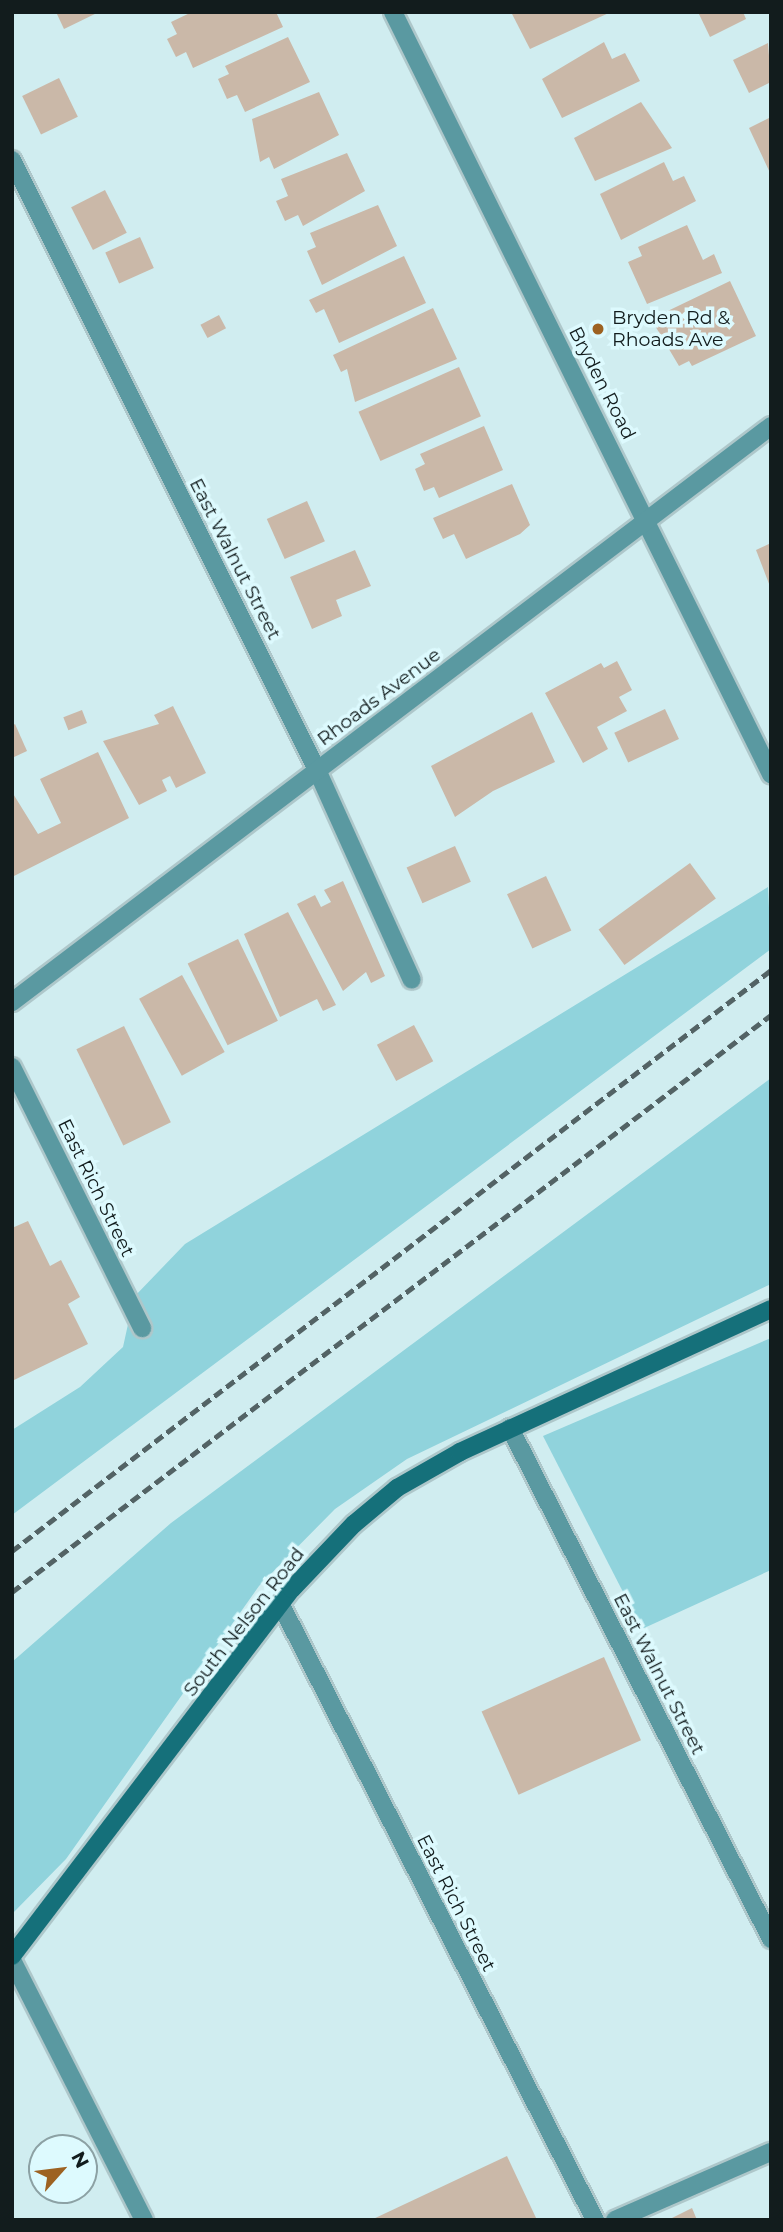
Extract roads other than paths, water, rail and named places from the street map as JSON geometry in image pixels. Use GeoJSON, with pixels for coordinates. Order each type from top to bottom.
{"type":"FeatureCollection","features":[{"type":"Feature","properties":{"kind":"main road","name":"South Nelson Road"},"geometry":{"type":"LineString","coordinates":[[12,1958],[59,1903],[281,1605],[320,1557],[397,1488],[510,1428],[771,1309]]}},
{"type":"Feature","properties":{"kind":"street","name":"Bryden Road"},"geometry":{"type":"LineString","coordinates":[[393,12],[771,774]]}},
{"type":"Feature","properties":{"kind":"street","name":"East Walnut Street"},"geometry":{"type":"LineString","coordinates":[[12,160],[317,770],[412,980]]}},
{"type":"Feature","properties":{"kind":"street","name":"Rhoads Avenue"},"geometry":{"type":"LineString","coordinates":[[12,1002],[771,426]]}},
{"type":"Feature","properties":{"kind":"street","name":"East Rich Street"},"geometry":{"type":"LineString","coordinates":[[12,1067],[142,1328]]}},
{"type":"Feature","properties":{"kind":"street","name":"East Walnut Street"},"geometry":{"type":"LineString","coordinates":[[510,1428],[771,1939]]}},
{"type":"Feature","properties":{"kind":"street","name":"East Rich Street"},"geometry":{"type":"LineString","coordinates":[[281,1605],[595,2220]]}},
{"type":"Feature","properties":{"kind":"street"},"geometry":{"type":"LineString","coordinates":[[12,1958],[144,2220]]}},
{"type":"Feature","properties":{"kind":"street"},"geometry":{"type":"LineString","coordinates":[[615,2220],[771,2152]]}},
{"type":"Feature","properties":{"kind":"railway"},"geometry":{"type":"LineString","coordinates":[[12,1551],[771,970]]}},
{"type":"Feature","properties":{"kind":"railway"},"geometry":{"type":"LineString","coordinates":[[12,1592],[771,1015]]}},
{"type":"Feature","properties":{"kind":"place","name":"Bryden Rd & Rhoads Ave"},"geometry":{"type":"Point","coordinates":[598,329]}}]}
